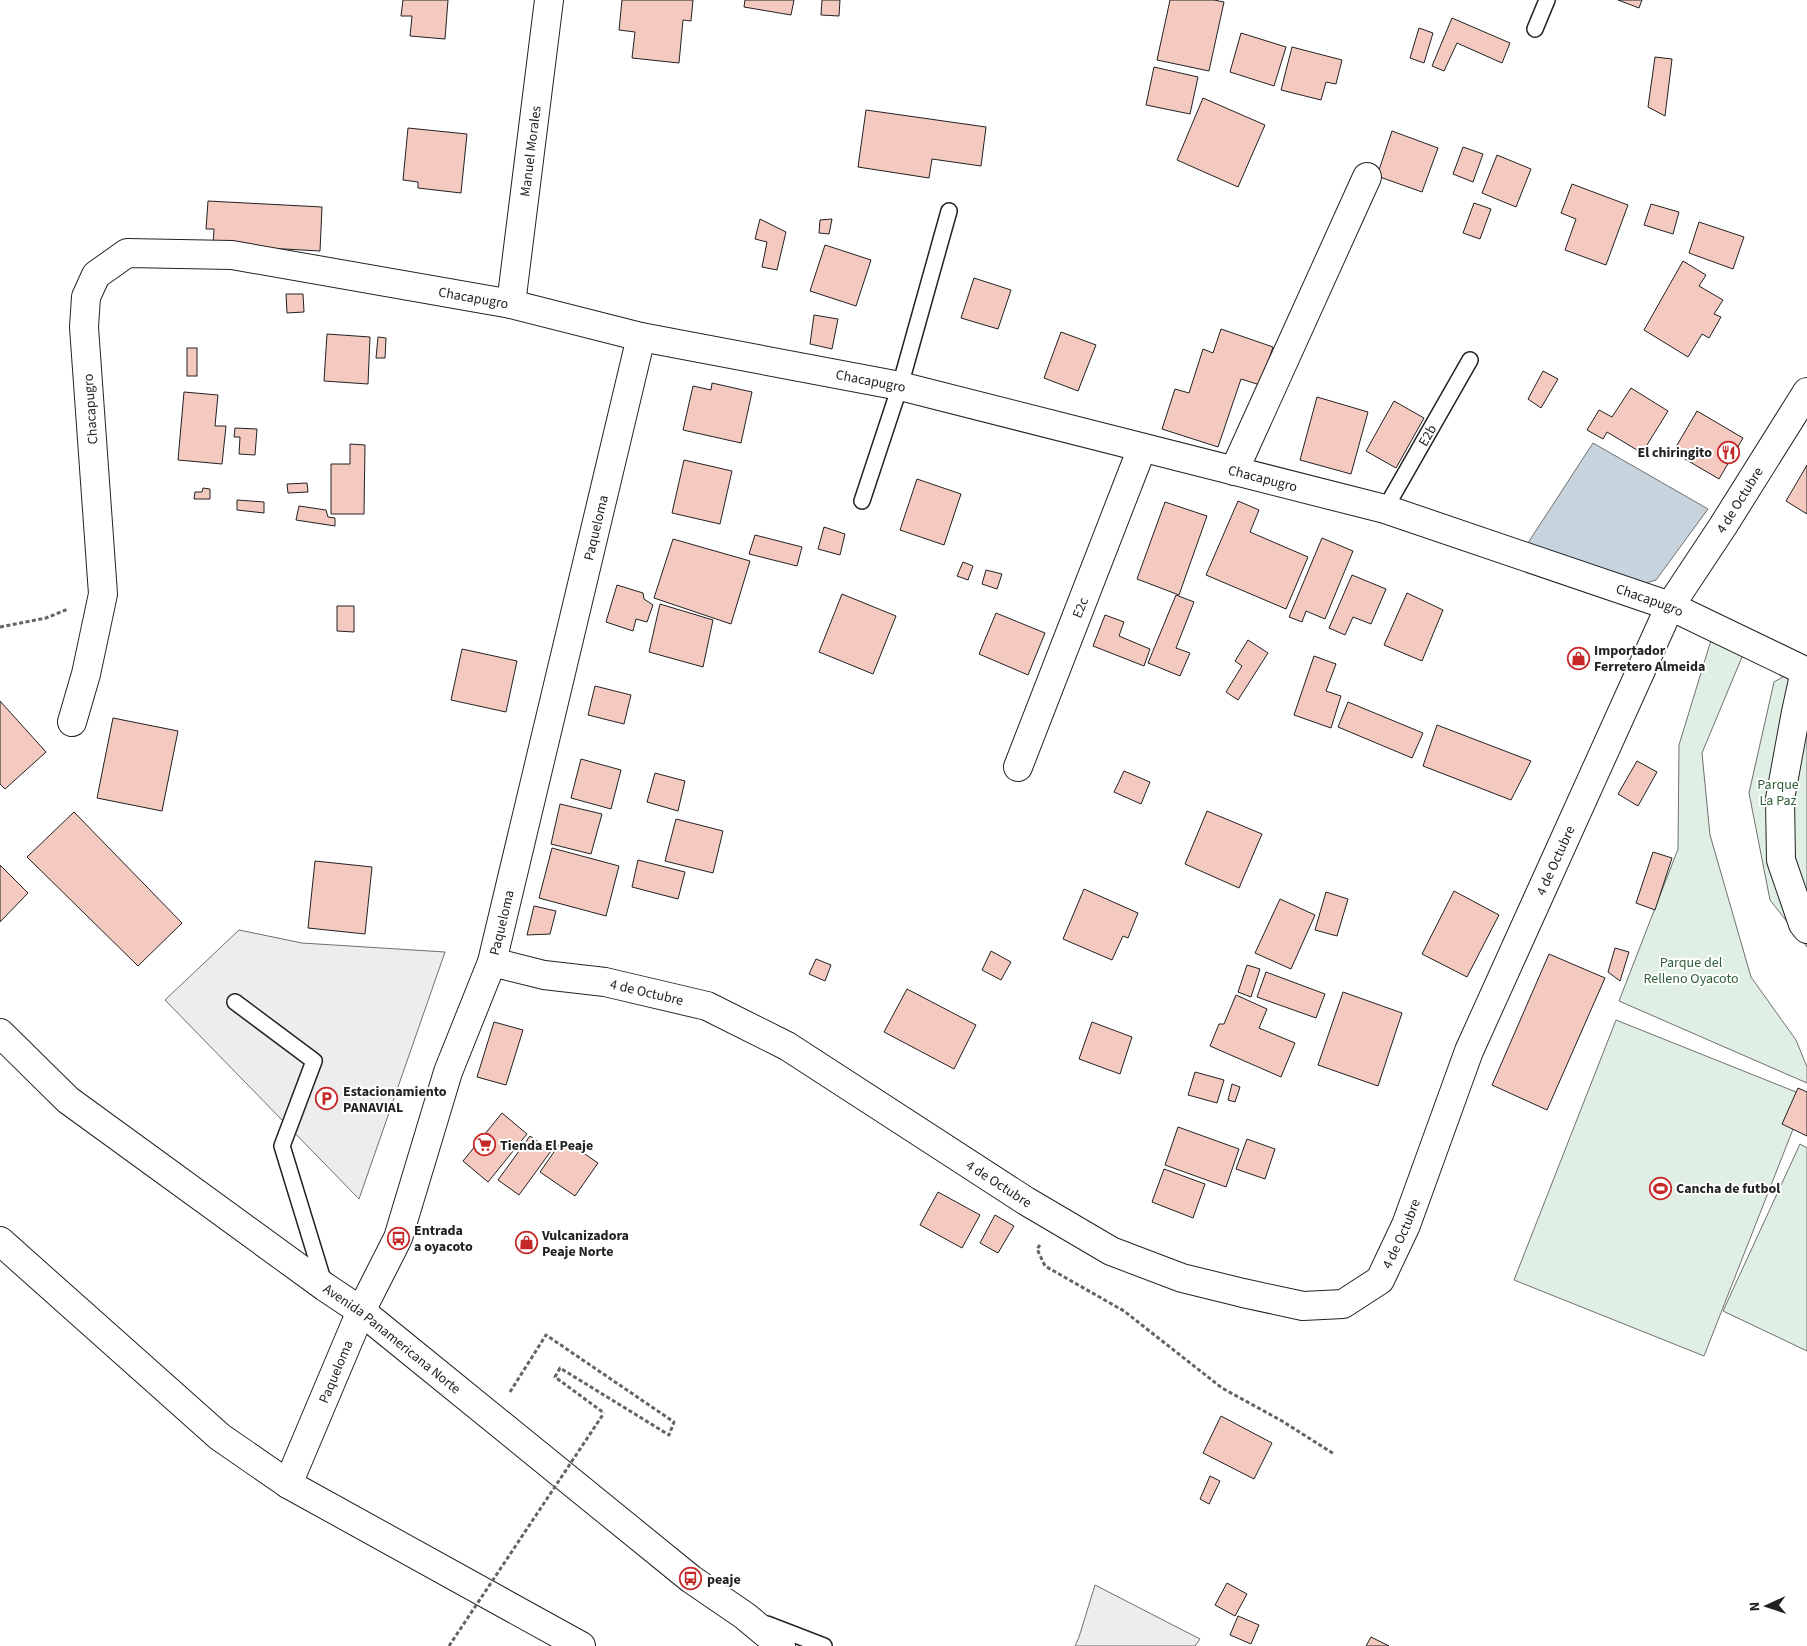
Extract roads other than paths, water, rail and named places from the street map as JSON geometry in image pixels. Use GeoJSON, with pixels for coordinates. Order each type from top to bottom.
{"type":"FeatureCollection","features":[{"type":"Feature","properties":{"kind":"main road","name":"Manuel Morales"},"geometry":{"type":"LineString","coordinates":[[511,304],[549,0]]}},
{"type":"Feature","properties":{"kind":"main road"},"geometry":{"type":"LineString","coordinates":[[1234,471],[1366,177]]}},
{"type":"Feature","properties":{"kind":"main road","name":"Chacapugro"},"geometry":{"type":"LineString","coordinates":[[72,722],[86,674],[103,594],[84,327],[86,297],[96,275],[127,253],[232,255],[511,304],[641,337],[900,386],[1384,510],[1670,606],[1806,669],[1780,799],[1781,860],[1803,924],[1807,929]]}},
{"type":"Feature","properties":{"kind":"main road","name":"Paqueloma"},"geometry":{"type":"LineString","coordinates":[[288,1484],[361,1311],[398,1238],[448,1072],[492,962],[641,337]]}},
{"type":"Feature","properties":{"kind":"main road","name":"4 de Octubre"},"geometry":{"type":"LineString","coordinates":[[492,962],[544,975],[606,982],[707,1006],[787,1046],[1026,1201],[1112,1251],[1182,1278],[1303,1306],[1343,1304],[1380,1280],[1406,1225],[1469,1051],[1670,606],[1723,526],[1807,392]]}},
{"type":"Feature","properties":{"kind":"main road","name":"E2c"},"geometry":{"type":"LineString","coordinates":[[1018,767],[1142,448]]}},
{"type":"Feature","properties":{"kind":"main road","name":"Avenida Panamericana Norte"},"geometry":{"type":"LineString","coordinates":[[0,1034],[68,1100],[325,1287],[361,1311],[691,1579],[745,1616],[781,1646]]}},
{"type":"Feature","properties":{"kind":"main road"},"geometry":{"type":"LineString","coordinates":[[0,1241],[220,1437],[288,1484],[581,1646]]}},
{"type":"Feature","properties":{"kind":"lane"},"geometry":{"type":"LineString","coordinates":[[1535,29],[1547,0]]}},
{"type":"Feature","properties":{"kind":"lane"},"geometry":{"type":"LineString","coordinates":[[862,501],[900,386],[949,212]]}},
{"type":"Feature","properties":{"kind":"lane","name":"E2b"},"geometry":{"type":"LineString","coordinates":[[1384,510],[1470,360]]}},
{"type":"Feature","properties":{"kind":"lane"},"geometry":{"type":"LineString","coordinates":[[235,1002],[314,1061],[282,1146],[325,1287]]}},
{"type":"Feature","properties":{"kind":"lane"},"geometry":{"type":"LineString","coordinates":[[745,1616],[824,1646]]}},
{"type":"Feature","properties":{"kind":"place","name":"El chiringito"},"geometry":{"type":"Point","coordinates":[1728,452]}},
{"type":"Feature","properties":{"kind":"place","name":"Importador Ferretero Almeida"},"geometry":{"type":"Point","coordinates":[1578,658]}},
{"type":"Feature","properties":{"kind":"place","name":"Estacionamiento PANAVIAL"},"geometry":{"type":"Point","coordinates":[327,1099]}},
{"type":"Feature","properties":{"kind":"place","name":"Tienda El Peaje"},"geometry":{"type":"Point","coordinates":[484,1145]}},
{"type":"Feature","properties":{"kind":"place","name":"Cancha de futbol"},"geometry":{"type":"Point","coordinates":[1660,1188]}},
{"type":"Feature","properties":{"kind":"place","name":"Entrada a oyacoto"},"geometry":{"type":"Point","coordinates":[398,1238]}},
{"type":"Feature","properties":{"kind":"place","name":"Vulcanizadora Peaje Norte"},"geometry":{"type":"Point","coordinates":[526,1243]}},
{"type":"Feature","properties":{"kind":"place","name":"peaje"},"geometry":{"type":"Point","coordinates":[691,1579]}},
{"type":"Feature","properties":{"kind":"park label","name":"Parque La Paz"},"geometry":{"type":"Point","coordinates":[1778,792]}},
{"type":"Feature","properties":{"kind":"park label","name":"Parque del Relleno Oyacoto"},"geometry":{"type":"Point","coordinates":[1691,970]}}]}
